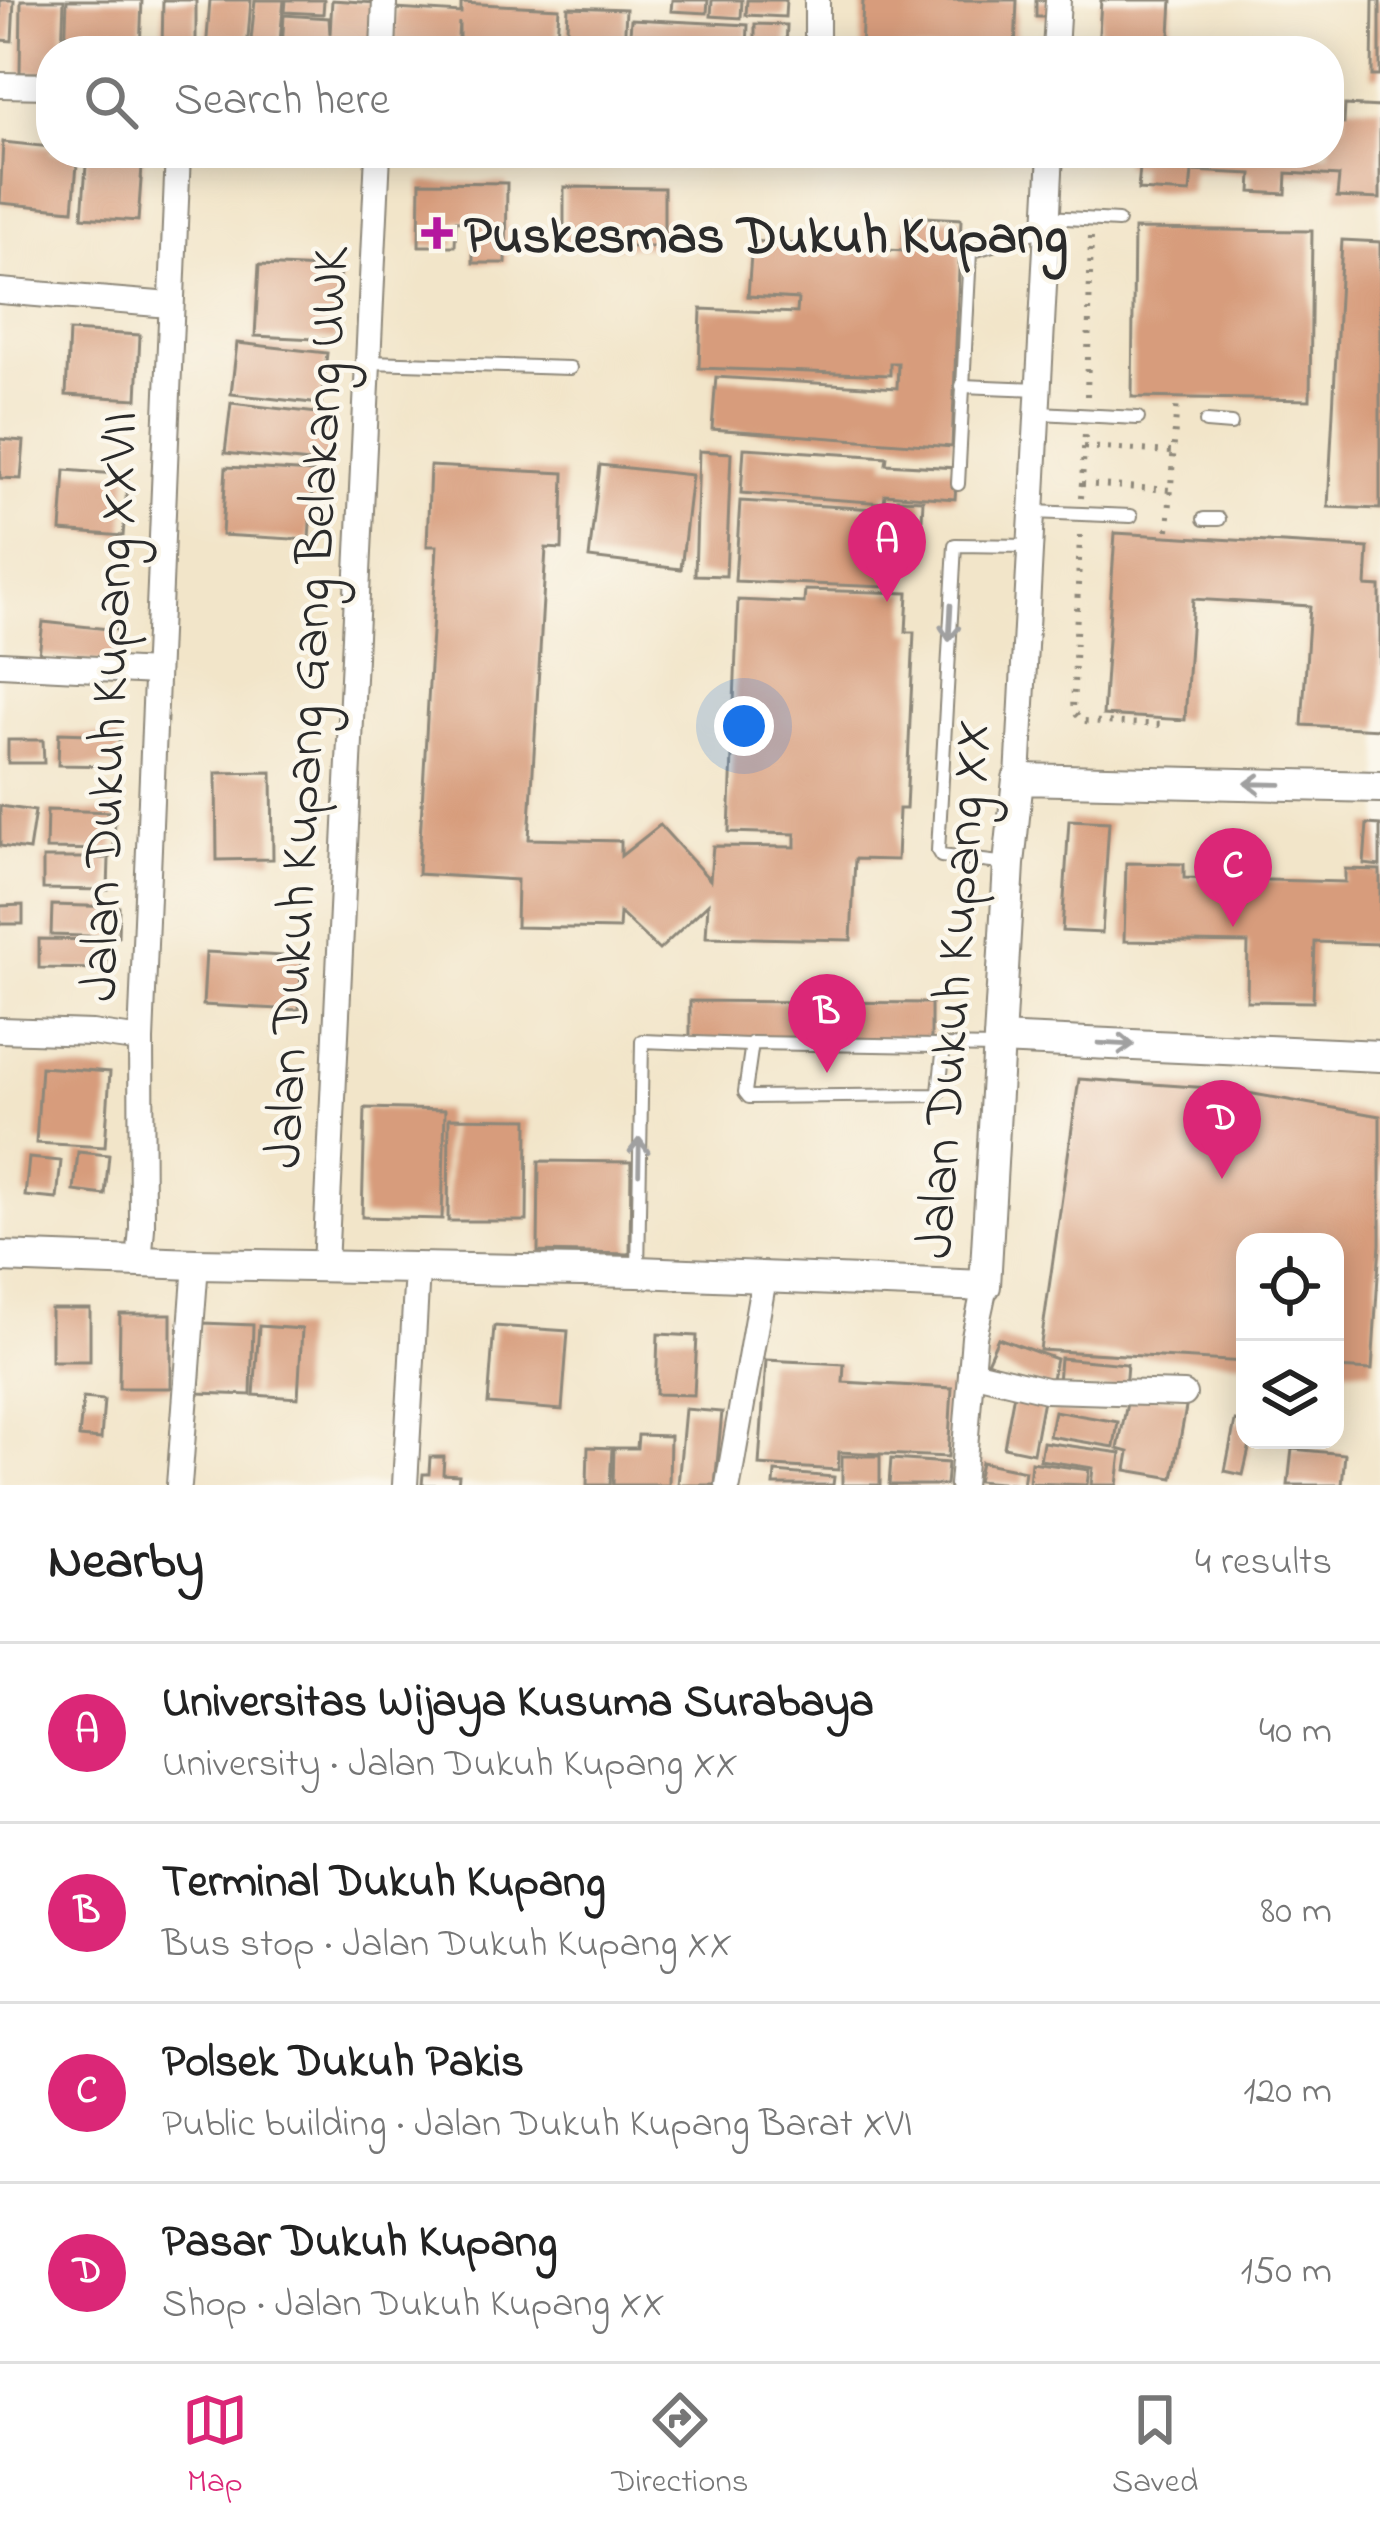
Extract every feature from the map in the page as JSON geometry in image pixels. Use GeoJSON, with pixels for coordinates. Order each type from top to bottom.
{"type":"FeatureCollection","features":[{"type":"Feature","properties":{"kind":"street"},"geometry":{"type":"LineString","coordinates":[[384,36],[386,0]]}},
{"type":"Feature","properties":{"kind":"street"},"geometry":{"type":"LineString","coordinates":[[818,0],[818,36]]}},
{"type":"Feature","properties":{"kind":"street"},"geometry":{"type":"LineString","coordinates":[[1056,36],[1058,0]]}},
{"type":"Feature","properties":{"kind":"street"},"geometry":{"type":"LineString","coordinates":[[0,85],[36,86]]}},
{"type":"Feature","properties":{"kind":"street","name":"Jalan Dukuh Kupang XXVII"},"geometry":{"type":"LineString","coordinates":[[139,1263],[141,1040],[177,168]]}},
{"type":"Feature","properties":{"kind":"street","name":"Jalan Dukuh Kupang Gang Belakang UWK"},"geometry":{"type":"LineString","coordinates":[[326,1266],[377,168]]}},
{"type":"Feature","properties":{"kind":"street","name":"Jalan Dukuh Kupang XX"},"geometry":{"type":"LineString","coordinates":[[0,1257],[638,1272],[985,1286],[1050,168]]}},
{"type":"Feature","properties":{"kind":"street"},"geometry":{"type":"LineString","coordinates":[[0,291],[170,304]]}},
{"type":"Feature","properties":{"kind":"street"},"geometry":{"type":"LineString","coordinates":[[0,664],[156,672]]}},
{"type":"Feature","properties":{"kind":"street"},"geometry":{"type":"LineString","coordinates":[[1018,779],[1380,787]]}},
{"type":"Feature","properties":{"kind":"street"},"geometry":{"type":"LineString","coordinates":[[0,1030],[141,1040]]}},
{"type":"Feature","properties":{"kind":"street"},"geometry":{"type":"LineString","coordinates":[[999,1043],[1380,1056]]}},
{"type":"Feature","properties":{"kind":"street"},"geometry":{"type":"LineString","coordinates":[[179,1485],[196,1264]]}},
{"type":"Feature","properties":{"kind":"street"},"geometry":{"type":"LineString","coordinates":[[405,1485],[417,1268]]}},
{"type":"Feature","properties":{"kind":"street"},"geometry":{"type":"LineString","coordinates":[[728,1485],[764,1278]]}},
{"type":"Feature","properties":{"kind":"street"},"geometry":{"type":"LineString","coordinates":[[962,1485],[971,1372],[985,1286]]}},
{"type":"Feature","properties":{"kind":"street"},"geometry":{"type":"LineString","coordinates":[[971,1372],[1046,1390],[1184,1394]]}},
{"type":"Feature","properties":{"kind":"lane"},"geometry":{"type":"LineString","coordinates":[[958,484],[970,252],[1047,223],[1118,221]]}},
{"type":"Feature","properties":{"kind":"lane"},"geometry":{"type":"LineString","coordinates":[[368,362],[570,368]]}},
{"type":"Feature","properties":{"kind":"lane"},"geometry":{"type":"LineString","coordinates":[[962,386],[1138,418]]}},
{"type":"Feature","properties":{"kind":"lane"},"geometry":{"type":"LineString","coordinates":[[1206,422],[1231,424]]}},
{"type":"Feature","properties":{"kind":"lane"},"geometry":{"type":"LineString","coordinates":[[1033,512],[1131,516]]}},
{"type":"Feature","properties":{"kind":"lane"},"geometry":{"type":"LineString","coordinates":[[1009,864],[941,856],[938,851],[955,545],[1031,546]]}},
{"type":"Feature","properties":{"kind":"lane"},"geometry":{"type":"LineString","coordinates":[[638,1272],[642,1040],[749,1045],[999,1043]]}},
{"type":"Feature","properties":{"kind":"lane"},"geometry":{"type":"LineString","coordinates":[[749,1045],[745,1092],[749,1097],[935,1095],[944,1045]]}},
{"type":"Feature","properties":{"kind":"path"},"geometry":{"type":"LineString","coordinates":[[1168,530],[1177,400]]}},
{"type":"Feature","properties":{"kind":"path"},"geometry":{"type":"LineString","coordinates":[[1084,447],[1173,452]]}},
{"type":"Feature","properties":{"kind":"path"},"geometry":{"type":"LineString","coordinates":[[1082,484],[1171,490]]}},
{"type":"Feature","properties":{"kind":"building"},"geometry":{"type":"Polygon","coordinates":[[[0,0],[14,0],[12,41],[0,40],[0,0]]]}},
{"type":"Feature","properties":{"kind":"building"},"geometry":{"type":"Polygon","coordinates":[[[21,0],[64,0],[63,36],[36,36],[36,73],[20,73],[21,0]]]}},
{"type":"Feature","properties":{"kind":"building"},"geometry":{"type":"Polygon","coordinates":[[[67,0],[142,0],[141,36],[66,36],[67,0]]]}},
{"type":"Feature","properties":{"kind":"building"},"geometry":{"type":"Polygon","coordinates":[[[163,0],[196,0],[196,36],[162,36],[163,0]]]}},
{"type":"Feature","properties":{"kind":"building"},"geometry":{"type":"Polygon","coordinates":[[[210,0],[251,0],[248,36],[207,36],[210,0]]]}},
{"type":"Feature","properties":{"kind":"building"},"geometry":{"type":"Polygon","coordinates":[[[255,0],[284,0],[280,36],[251,36],[255,0]]]}},
{"type":"Feature","properties":{"kind":"building"},"geometry":{"type":"Polygon","coordinates":[[[286,0],[324,0],[323,14],[285,12],[286,0]]]}},
{"type":"Feature","properties":{"kind":"building"},"geometry":{"type":"Polygon","coordinates":[[[332,0],[376,3],[373,36],[283,36],[284,15],[329,18],[330,34],[332,0]]]}},
{"type":"Feature","properties":{"kind":"building"},"geometry":{"type":"Polygon","coordinates":[[[672,0],[708,0],[707,13],[671,11],[672,0]]]}},
{"type":"Feature","properties":{"kind":"building"},"geometry":{"type":"Polygon","coordinates":[[[712,0],[742,0],[741,18],[711,16],[712,0]]]}},
{"type":"Feature","properties":{"kind":"building"},"geometry":{"type":"Polygon","coordinates":[[[747,0],[786,0],[785,17],[746,15],[747,0]]]}},
{"type":"Feature","properties":{"kind":"building"},"geometry":{"type":"Polygon","coordinates":[[[863,0],[1017,0],[1016,36],[862,36],[863,0]]]}},
{"type":"Feature","properties":{"kind":"building"},"geometry":{"type":"Polygon","coordinates":[[[1036,0],[1051,0],[1051,17],[1036,17],[1036,0]]]}},
{"type":"Feature","properties":{"kind":"building"},"geometry":{"type":"Polygon","coordinates":[[[1101,0],[1172,0],[1170,36],[1099,36],[1101,0]]]}},
{"type":"Feature","properties":{"kind":"building"},"geometry":{"type":"Polygon","coordinates":[[[1373,0],[1380,0],[1380,76],[1372,76],[1373,0]]]}},
{"type":"Feature","properties":{"kind":"building"},"geometry":{"type":"Polygon","coordinates":[[[461,3],[559,8],[557,36],[459,36],[459,22],[458,36],[394,36],[396,9],[461,13],[461,3]]]}},
{"type":"Feature","properties":{"kind":"building"},"geometry":{"type":"Polygon","coordinates":[[[568,7],[626,9],[625,36],[567,36],[568,7]]]}},
{"type":"Feature","properties":{"kind":"building"},"geometry":{"type":"Polygon","coordinates":[[[631,19],[748,25],[748,36],[630,36],[631,19]]]}},
{"type":"Feature","properties":{"kind":"building"},"geometry":{"type":"Polygon","coordinates":[[[755,24],[787,25],[787,36],[755,36],[755,24]]]}},
{"type":"Feature","properties":{"kind":"building"},"geometry":{"type":"Polygon","coordinates":[[[1345,105],[1380,107],[1380,199],[1337,197],[1339,176],[1287,173],[1286,194],[1251,192],[1252,174],[1192,171],[1190,193],[1138,190],[1140,168],[1344,168],[1345,105]]]}},
{"type":"Feature","properties":{"kind":"building"},"geometry":{"type":"Polygon","coordinates":[[[3,142],[36,145],[36,168],[77,168],[73,210],[0,203],[3,142]]]}},
{"type":"Feature","properties":{"kind":"building"},"geometry":{"type":"Polygon","coordinates":[[[86,168],[142,168],[138,221],[82,217],[86,168]]]}},
{"type":"Feature","properties":{"kind":"building","name":"Puskesmas Dukuh Kupang"},"geometry":{"type":"Polygon","coordinates":[[[420,182],[507,183],[506,263],[473,263],[473,220],[456,221],[455,246],[419,246],[420,182]]]}},
{"type":"Feature","properties":{"kind":"building"},"geometry":{"type":"Polygon","coordinates":[[[564,187],[664,188],[664,247],[564,247],[564,187]]]}},
{"type":"Feature","properties":{"kind":"building"},"geometry":{"type":"Polygon","coordinates":[[[904,216],[961,219],[952,447],[712,429],[716,377],[897,388],[898,363],[890,363],[890,375],[699,368],[701,309],[797,313],[798,299],[748,296],[752,241],[903,251],[904,216]]]}},
{"type":"Feature","properties":{"kind":"building"},"geometry":{"type":"Polygon","coordinates":[[[1134,229],[1312,231],[1310,400],[1132,397],[1134,229]]]}},
{"type":"Feature","properties":{"kind":"building"},"geometry":{"type":"Polygon","coordinates":[[[1342,240],[1380,242],[1380,509],[1328,507],[1342,240]]]}},
{"type":"Feature","properties":{"kind":"building"},"geometry":{"type":"Polygon","coordinates":[[[259,265],[340,269],[336,340],[255,336],[259,265]]]}},
{"type":"Feature","properties":{"kind":"building"},"geometry":{"type":"Polygon","coordinates":[[[69,331],[140,335],[137,399],[66,395],[69,331]]]}},
{"type":"Feature","properties":{"kind":"building"},"geometry":{"type":"Polygon","coordinates":[[[237,343],[327,353],[321,404],[231,394],[237,343]]]}},
{"type":"Feature","properties":{"kind":"building"},"geometry":{"type":"Polygon","coordinates":[[[231,403],[335,415],[329,464],[225,453],[231,403]]]}},
{"type":"Feature","properties":{"kind":"building"},"geometry":{"type":"Polygon","coordinates":[[[0,439],[24,441],[21,479],[0,478],[0,439]]]}},
{"type":"Feature","properties":{"kind":"building"},"geometry":{"type":"Polygon","coordinates":[[[744,448],[887,457],[886,464],[957,468],[955,499],[885,494],[884,503],[741,493],[744,448]]]}},
{"type":"Feature","properties":{"kind":"building"},"geometry":{"type":"Polygon","coordinates":[[[699,451],[731,453],[726,576],[695,575],[699,451]]]}},
{"type":"Feature","properties":{"kind":"building"},"geometry":{"type":"Polygon","coordinates":[[[600,465],[692,475],[681,569],[589,558],[600,465]]]}},
{"type":"Feature","properties":{"kind":"building"},"geometry":{"type":"Polygon","coordinates":[[[430,466],[564,473],[562,549],[546,548],[529,839],[621,841],[621,856],[660,825],[710,880],[713,846],[795,847],[795,834],[729,832],[738,600],[804,603],[805,590],[908,593],[906,632],[914,632],[906,809],[899,809],[897,860],[855,859],[851,940],[706,937],[708,904],[659,950],[620,913],[619,929],[516,927],[517,880],[418,874],[437,546],[427,546],[430,466]]]}},
{"type":"Feature","properties":{"kind":"building"},"geometry":{"type":"Polygon","coordinates":[[[226,467],[313,472],[309,540],[222,535],[226,467]]]}},
{"type":"Feature","properties":{"kind":"building"},"geometry":{"type":"Polygon","coordinates":[[[65,470],[128,475],[123,536],[61,531],[65,470]]]}},
{"type":"Feature","properties":{"kind":"building"},"geometry":{"type":"Polygon","coordinates":[[[897,499],[923,500],[920,561],[895,561],[897,499]]]}},
{"type":"Feature","properties":{"kind":"building"},"geometry":{"type":"Polygon","coordinates":[[[740,501],[893,510],[887,587],[735,581],[740,501]]]}},
{"type":"Feature","properties":{"kind":"building"},"geometry":{"type":"Polygon","coordinates":[[[1115,533],[1368,548],[1366,586],[1380,587],[1380,729],[1302,725],[1310,606],[1193,599],[1185,720],[1103,715],[1115,533]]]}},
{"type":"Feature","properties":{"kind":"building"},"geometry":{"type":"Polygon","coordinates":[[[43,622],[118,630],[114,664],[39,655],[43,622]]]}},
{"type":"Feature","properties":{"kind":"building"},"geometry":{"type":"Polygon","coordinates":[[[59,733],[119,735],[119,766],[58,765],[59,733]]]}},
{"type":"Feature","properties":{"kind":"building"},"geometry":{"type":"Polygon","coordinates":[[[8,740],[43,740],[44,763],[8,763],[8,740]]]}},
{"type":"Feature","properties":{"kind":"building"},"geometry":{"type":"Polygon","coordinates":[[[272,772],[273,859],[217,860],[216,773],[272,772]]]}},
{"type":"Feature","properties":{"kind":"building"},"geometry":{"type":"Polygon","coordinates":[[[0,806],[35,811],[29,850],[0,846],[0,806]]]}},
{"type":"Feature","properties":{"kind":"building"},"geometry":{"type":"Polygon","coordinates":[[[47,810],[115,812],[114,850],[46,849],[47,810]]]}},
{"type":"Feature","properties":{"kind":"building"},"geometry":{"type":"Polygon","coordinates":[[[1069,820],[1109,822],[1102,933],[1062,931],[1069,820]]]}},
{"type":"Feature","properties":{"kind":"building"},"geometry":{"type":"Polygon","coordinates":[[[1367,824],[1380,825],[1380,866],[1364,864],[1367,824]]]}},
{"type":"Feature","properties":{"kind":"building"},"geometry":{"type":"Polygon","coordinates":[[[43,858],[109,858],[108,890],[43,889],[43,858]]]}},
{"type":"Feature","properties":{"kind":"building"},"geometry":{"type":"Polygon","coordinates":[[[1126,863],[1184,864],[1184,878],[1345,882],[1345,869],[1380,870],[1380,944],[1315,942],[1313,1002],[1247,1001],[1248,943],[1124,941],[1126,863]]]}},
{"type":"Feature","properties":{"kind":"building"},"geometry":{"type":"Polygon","coordinates":[[[23,905],[23,924],[0,924],[0,906],[23,905]]]}},
{"type":"Feature","properties":{"kind":"building"},"geometry":{"type":"Polygon","coordinates":[[[52,905],[119,907],[118,937],[51,935],[52,905]]]}},
{"type":"Feature","properties":{"kind":"building"},"geometry":{"type":"Polygon","coordinates":[[[39,939],[107,940],[106,969],[39,968],[39,939]]]}},
{"type":"Feature","properties":{"kind":"building"},"geometry":{"type":"Polygon","coordinates":[[[206,952],[302,957],[299,1010],[203,1005],[206,952]]]}},
{"type":"Feature","properties":{"kind":"building"},"geometry":{"type":"Polygon","coordinates":[[[690,1001],[931,1003],[931,1044],[690,1041],[690,1001]]]}},
{"type":"Feature","properties":{"kind":"building"},"geometry":{"type":"Polygon","coordinates":[[[41,1067],[110,1072],[105,1147],[36,1143],[41,1067]]]}},
{"type":"Feature","properties":{"kind":"building"},"geometry":{"type":"Polygon","coordinates":[[[1079,1079],[1225,1089],[1380,1116],[1380,1244],[1372,1370],[1344,1368],[1344,1233],[1236,1233],[1236,1361],[1040,1350],[1079,1079]]]}},
{"type":"Feature","properties":{"kind":"building"},"geometry":{"type":"Polygon","coordinates":[[[365,1108],[445,1110],[442,1219],[362,1217],[365,1108]]]}},
{"type":"Feature","properties":{"kind":"building"},"geometry":{"type":"Polygon","coordinates":[[[449,1118],[528,1119],[527,1221],[448,1221],[449,1118]]]}},
{"type":"Feature","properties":{"kind":"building"},"geometry":{"type":"Polygon","coordinates":[[[78,1152],[109,1155],[105,1195],[74,1191],[78,1152]]]}},
{"type":"Feature","properties":{"kind":"building"},"geometry":{"type":"Polygon","coordinates":[[[29,1158],[61,1161],[57,1199],[25,1196],[29,1158]]]}},
{"type":"Feature","properties":{"kind":"building"},"geometry":{"type":"Polygon","coordinates":[[[539,1161],[631,1162],[630,1254],[538,1252],[539,1161]]]}},
{"type":"Feature","properties":{"kind":"building"},"geometry":{"type":"Polygon","coordinates":[[[51,1309],[90,1309],[90,1361],[51,1361],[51,1309]]]}},
{"type":"Feature","properties":{"kind":"building"},"geometry":{"type":"Polygon","coordinates":[[[120,1314],[171,1314],[171,1388],[119,1388],[120,1314]]]}},
{"type":"Feature","properties":{"kind":"building"},"geometry":{"type":"Polygon","coordinates":[[[202,1323],[253,1325],[251,1395],[199,1393],[202,1323]]]}},
{"type":"Feature","properties":{"kind":"building"},"geometry":{"type":"Polygon","coordinates":[[[259,1326],[302,1329],[298,1398],[254,1395],[259,1326]]]}},
{"type":"Feature","properties":{"kind":"building"},"geometry":{"type":"Polygon","coordinates":[[[494,1326],[568,1331],[562,1410],[488,1404],[494,1326]]]}},
{"type":"Feature","properties":{"kind":"building"},"geometry":{"type":"Polygon","coordinates":[[[658,1334],[697,1336],[694,1395],[656,1394],[658,1334]]]}},
{"type":"Feature","properties":{"kind":"building"},"geometry":{"type":"Polygon","coordinates":[[[998,1338],[1056,1359],[1050,1388],[987,1362],[998,1338]]]}},
{"type":"Feature","properties":{"kind":"building"},"geometry":{"type":"Polygon","coordinates":[[[1060,1358],[1127,1364],[1125,1389],[1058,1383],[1060,1358]]]}},
{"type":"Feature","properties":{"kind":"building"},"geometry":{"type":"Polygon","coordinates":[[[766,1360],[844,1364],[843,1382],[952,1388],[948,1457],[839,1452],[838,1470],[759,1465],[766,1360]]]}},
{"type":"Feature","properties":{"kind":"building"},"geometry":{"type":"Polygon","coordinates":[[[1015,1388],[1044,1394],[1033,1453],[1004,1447],[1015,1388]]]}},
{"type":"Feature","properties":{"kind":"building"},"geometry":{"type":"Polygon","coordinates":[[[1129,1393],[1187,1402],[1173,1478],[1126,1470],[1129,1452],[1118,1449],[1129,1393]]]}},
{"type":"Feature","properties":{"kind":"building"},"geometry":{"type":"Polygon","coordinates":[[[83,1398],[104,1400],[101,1439],[79,1437],[83,1398]]]}},
{"type":"Feature","properties":{"kind":"building"},"geometry":{"type":"Polygon","coordinates":[[[685,1409],[722,1412],[715,1485],[678,1485],[685,1409]]]}},
{"type":"Feature","properties":{"kind":"building"},"geometry":{"type":"Polygon","coordinates":[[[1054,1411],[1118,1422],[1114,1447],[1049,1436],[1054,1411]]]}},
{"type":"Feature","properties":{"kind":"building"},"geometry":{"type":"Polygon","coordinates":[[[1236,1421],[1236,1449],[1249,1449],[1243,1475],[1225,1471],[1236,1421]]]}},
{"type":"Feature","properties":{"kind":"building"},"geometry":{"type":"Polygon","coordinates":[[[638,1435],[670,1436],[669,1485],[613,1485],[614,1448],[637,1448],[638,1435]]]}},
{"type":"Feature","properties":{"kind":"building"},"geometry":{"type":"Polygon","coordinates":[[[1043,1442],[1121,1453],[1117,1485],[1091,1485],[1093,1468],[1040,1460],[1043,1442]]]}},
{"type":"Feature","properties":{"kind":"building"},"geometry":{"type":"Polygon","coordinates":[[[588,1447],[612,1448],[610,1485],[587,1485],[588,1447]]]}},
{"type":"Feature","properties":{"kind":"building"},"geometry":{"type":"Polygon","coordinates":[[[1292,1449],[1345,1454],[1342,1485],[1288,1485],[1292,1449]]]}},
{"type":"Feature","properties":{"kind":"building"},"geometry":{"type":"Polygon","coordinates":[[[842,1456],[880,1456],[880,1485],[842,1485],[842,1456]]]}},
{"type":"Feature","properties":{"kind":"building"},"geometry":{"type":"Polygon","coordinates":[[[430,1457],[444,1457],[443,1474],[459,1475],[458,1485],[422,1485],[423,1474],[429,1474],[430,1457]]]}},
{"type":"Feature","properties":{"kind":"building"},"geometry":{"type":"Polygon","coordinates":[[[891,1459],[948,1463],[946,1485],[889,1485],[891,1459]]]}},
{"type":"Feature","properties":{"kind":"building"},"geometry":{"type":"Polygon","coordinates":[[[981,1462],[1025,1471],[1023,1485],[977,1481],[981,1462]]]}},
{"type":"Feature","properties":{"kind":"building"},"geometry":{"type":"Polygon","coordinates":[[[1031,1462],[1089,1470],[1087,1485],[1029,1483],[1031,1462]]]}},
{"type":"Feature","properties":{"kind":"building"},"geometry":{"type":"Polygon","coordinates":[[[775,1472],[834,1477],[833,1485],[774,1485],[775,1472]]]}},
{"type":"Feature","properties":{"kind":"place","name":"Puskesmas Dukuh Kupang"},"geometry":{"type":"Point","coordinates":[437,233]}},
{"type":"Feature","properties":{"kind":"place","name":"Universitas Wijaya Kusuma Surabaya"},"geometry":{"type":"Point","coordinates":[887,602]}},
{"type":"Feature","properties":{"kind":"place","name":"Polsek Dukuh Pakis"},"geometry":{"type":"Point","coordinates":[1233,927]}},
{"type":"Feature","properties":{"kind":"place","name":"Terminal Dukuh Kupang"},"geometry":{"type":"Point","coordinates":[827,1073]}},
{"type":"Feature","properties":{"kind":"place","name":"Pasar Dukuh Kupang"},"geometry":{"type":"Point","coordinates":[1222,1179]}}]}
